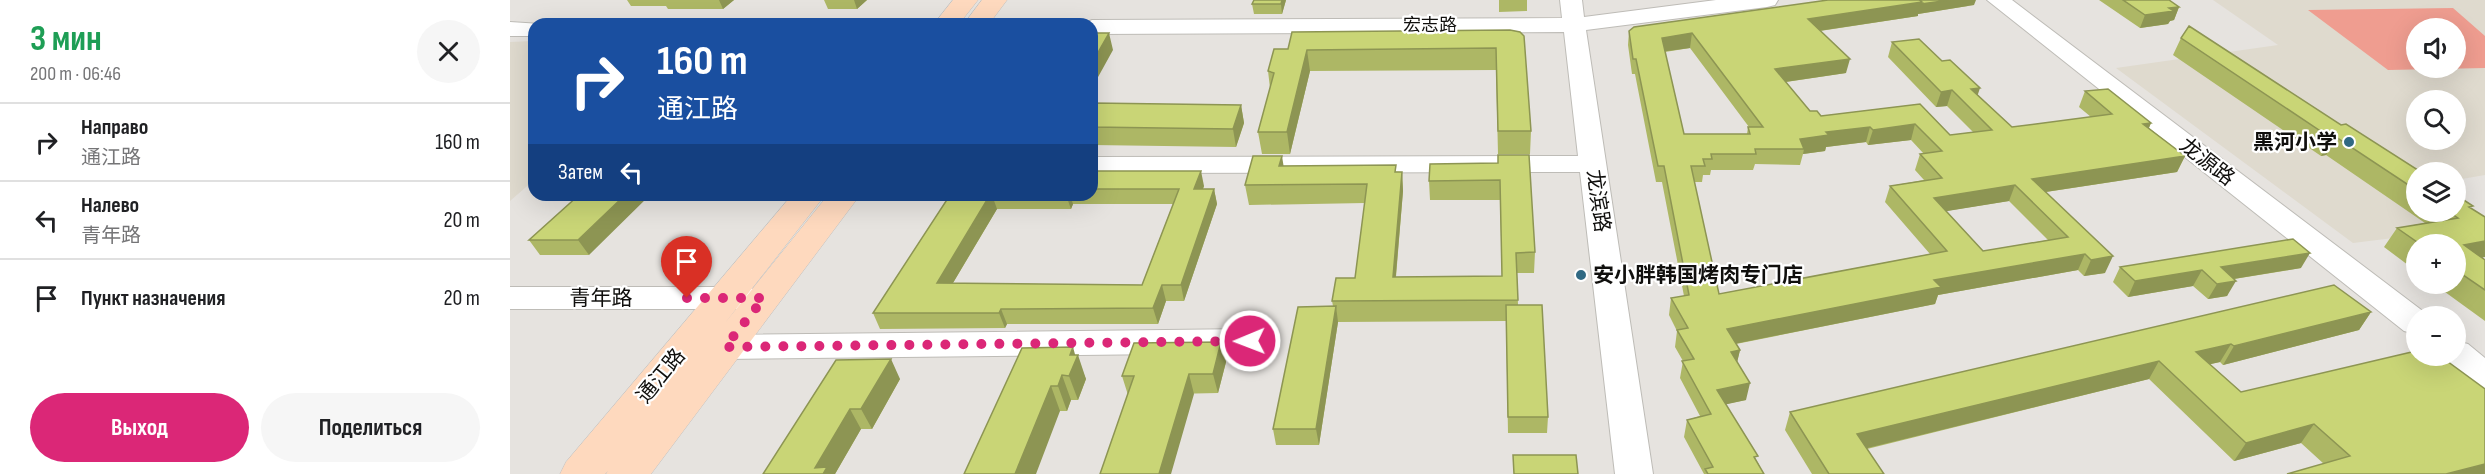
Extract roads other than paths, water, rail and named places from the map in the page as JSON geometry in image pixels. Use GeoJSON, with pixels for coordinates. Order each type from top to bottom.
{"type":"FeatureCollection","features":[{"type":"Feature","properties":{"kind":"main road"},"geometry":{"type":"LineString","coordinates":[[951,18],[966,0]]}},
{"type":"Feature","properties":{"kind":"main road"},"geometry":{"type":"LineString","coordinates":[[981,18],[995,0]]}},
{"type":"Feature","properties":{"kind":"main road","name":"通江路"},"geometry":{"type":"LineString","coordinates":[[627,474],[725,347],[738,306],[805,201]]}},
{"type":"Feature","properties":{"kind":"main road","name":"通江路"},"geometry":{"type":"LineString","coordinates":[[581,474],[838,201]]}},
{"type":"Feature","properties":{"kind":"street","name":"宏志路"},"geometry":{"type":"LineString","coordinates":[[1098,27],[1573,12],[1767,0]]}},
{"type":"Feature","properties":{"kind":"street","name":"龙源路"},"geometry":{"type":"LineString","coordinates":[[1998,0],[2406,315]]}},
{"type":"Feature","properties":{"kind":"street","name":"龙滨路"},"geometry":{"type":"LineString","coordinates":[[1573,12],[1634,474]]}},
{"type":"Feature","properties":{"kind":"street"},"geometry":{"type":"LineString","coordinates":[[510,29],[528,29]]}},
{"type":"Feature","properties":{"kind":"street"},"geometry":{"type":"LineString","coordinates":[[1098,165],[1593,164]]}},
{"type":"Feature","properties":{"kind":"street","name":"青年路"},"geometry":{"type":"LineString","coordinates":[[510,298],[738,306]]}},
{"type":"Feature","properties":{"kind":"street","name":"青年路"},"geometry":{"type":"LineString","coordinates":[[510,315],[738,306]]}},
{"type":"Feature","properties":{"kind":"street"},"geometry":{"type":"LineString","coordinates":[[725,347],[1250,341]]}},
{"type":"Feature","properties":{"kind":"street"},"geometry":{"type":"LineString","coordinates":[[2466,361],[2485,376]]}},
{"type":"Feature","properties":{"kind":"place","name":"黑河小学"},"geometry":{"type":"Point","coordinates":[2349,142]}},
{"type":"Feature","properties":{"kind":"place","name":"安小胖韩国烤肉专门店"},"geometry":{"type":"Point","coordinates":[1581,275]}}]}
